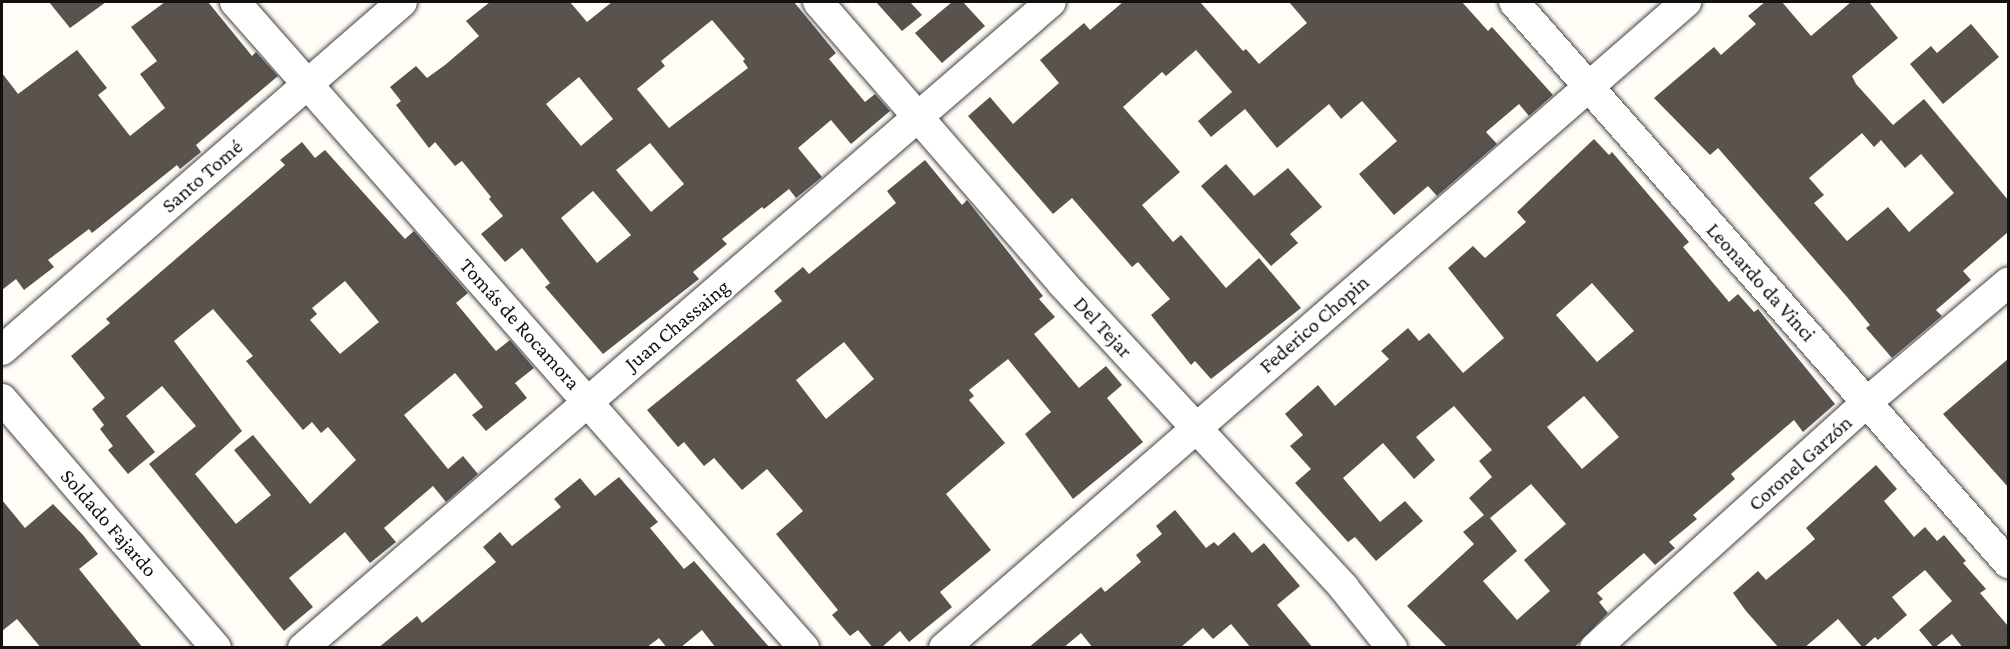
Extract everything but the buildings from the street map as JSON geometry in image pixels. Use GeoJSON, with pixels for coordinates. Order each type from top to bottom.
{"type":"FeatureCollection","features":[{"type":"Feature","properties":{"kind":"street","name":"Tomás de Rocamora"},"geometry":{"type":"LineString","coordinates":[[235,2],[305,85],[588,401],[804,648]]}},
{"type":"Feature","properties":{"kind":"street","name":"Santo Tomé"},"geometry":{"type":"LineString","coordinates":[[2,350],[402,2]]}},
{"type":"Feature","properties":{"kind":"street","name":"Del Tejar"},"geometry":{"type":"LineString","coordinates":[[818,2],[1062,283],[1344,588],[1392,648]]}},
{"type":"Feature","properties":{"kind":"street","name":"Juan Chassaing"},"geometry":{"type":"LineString","coordinates":[[303,648],[920,118],[1051,2]]}},
{"type":"Feature","properties":{"kind":"street","name":"Leonardo da Vinci"},"geometry":{"type":"LineString","coordinates":[[1514,2],[2008,563]]}},
{"type":"Feature","properties":{"kind":"street","name":"Federico Chopin"},"geometry":{"type":"LineString","coordinates":[[944,648],[1686,2]]}},
{"type":"Feature","properties":{"kind":"street","name":"Coronel Garzón"},"geometry":{"type":"LineString","coordinates":[[1595,648],[1867,402],[2008,283]]}},
{"type":"Feature","properties":{"kind":"street","name":"Soldado Fajardo"},"geometry":{"type":"LineString","coordinates":[[2,399],[216,648]]}}]}
